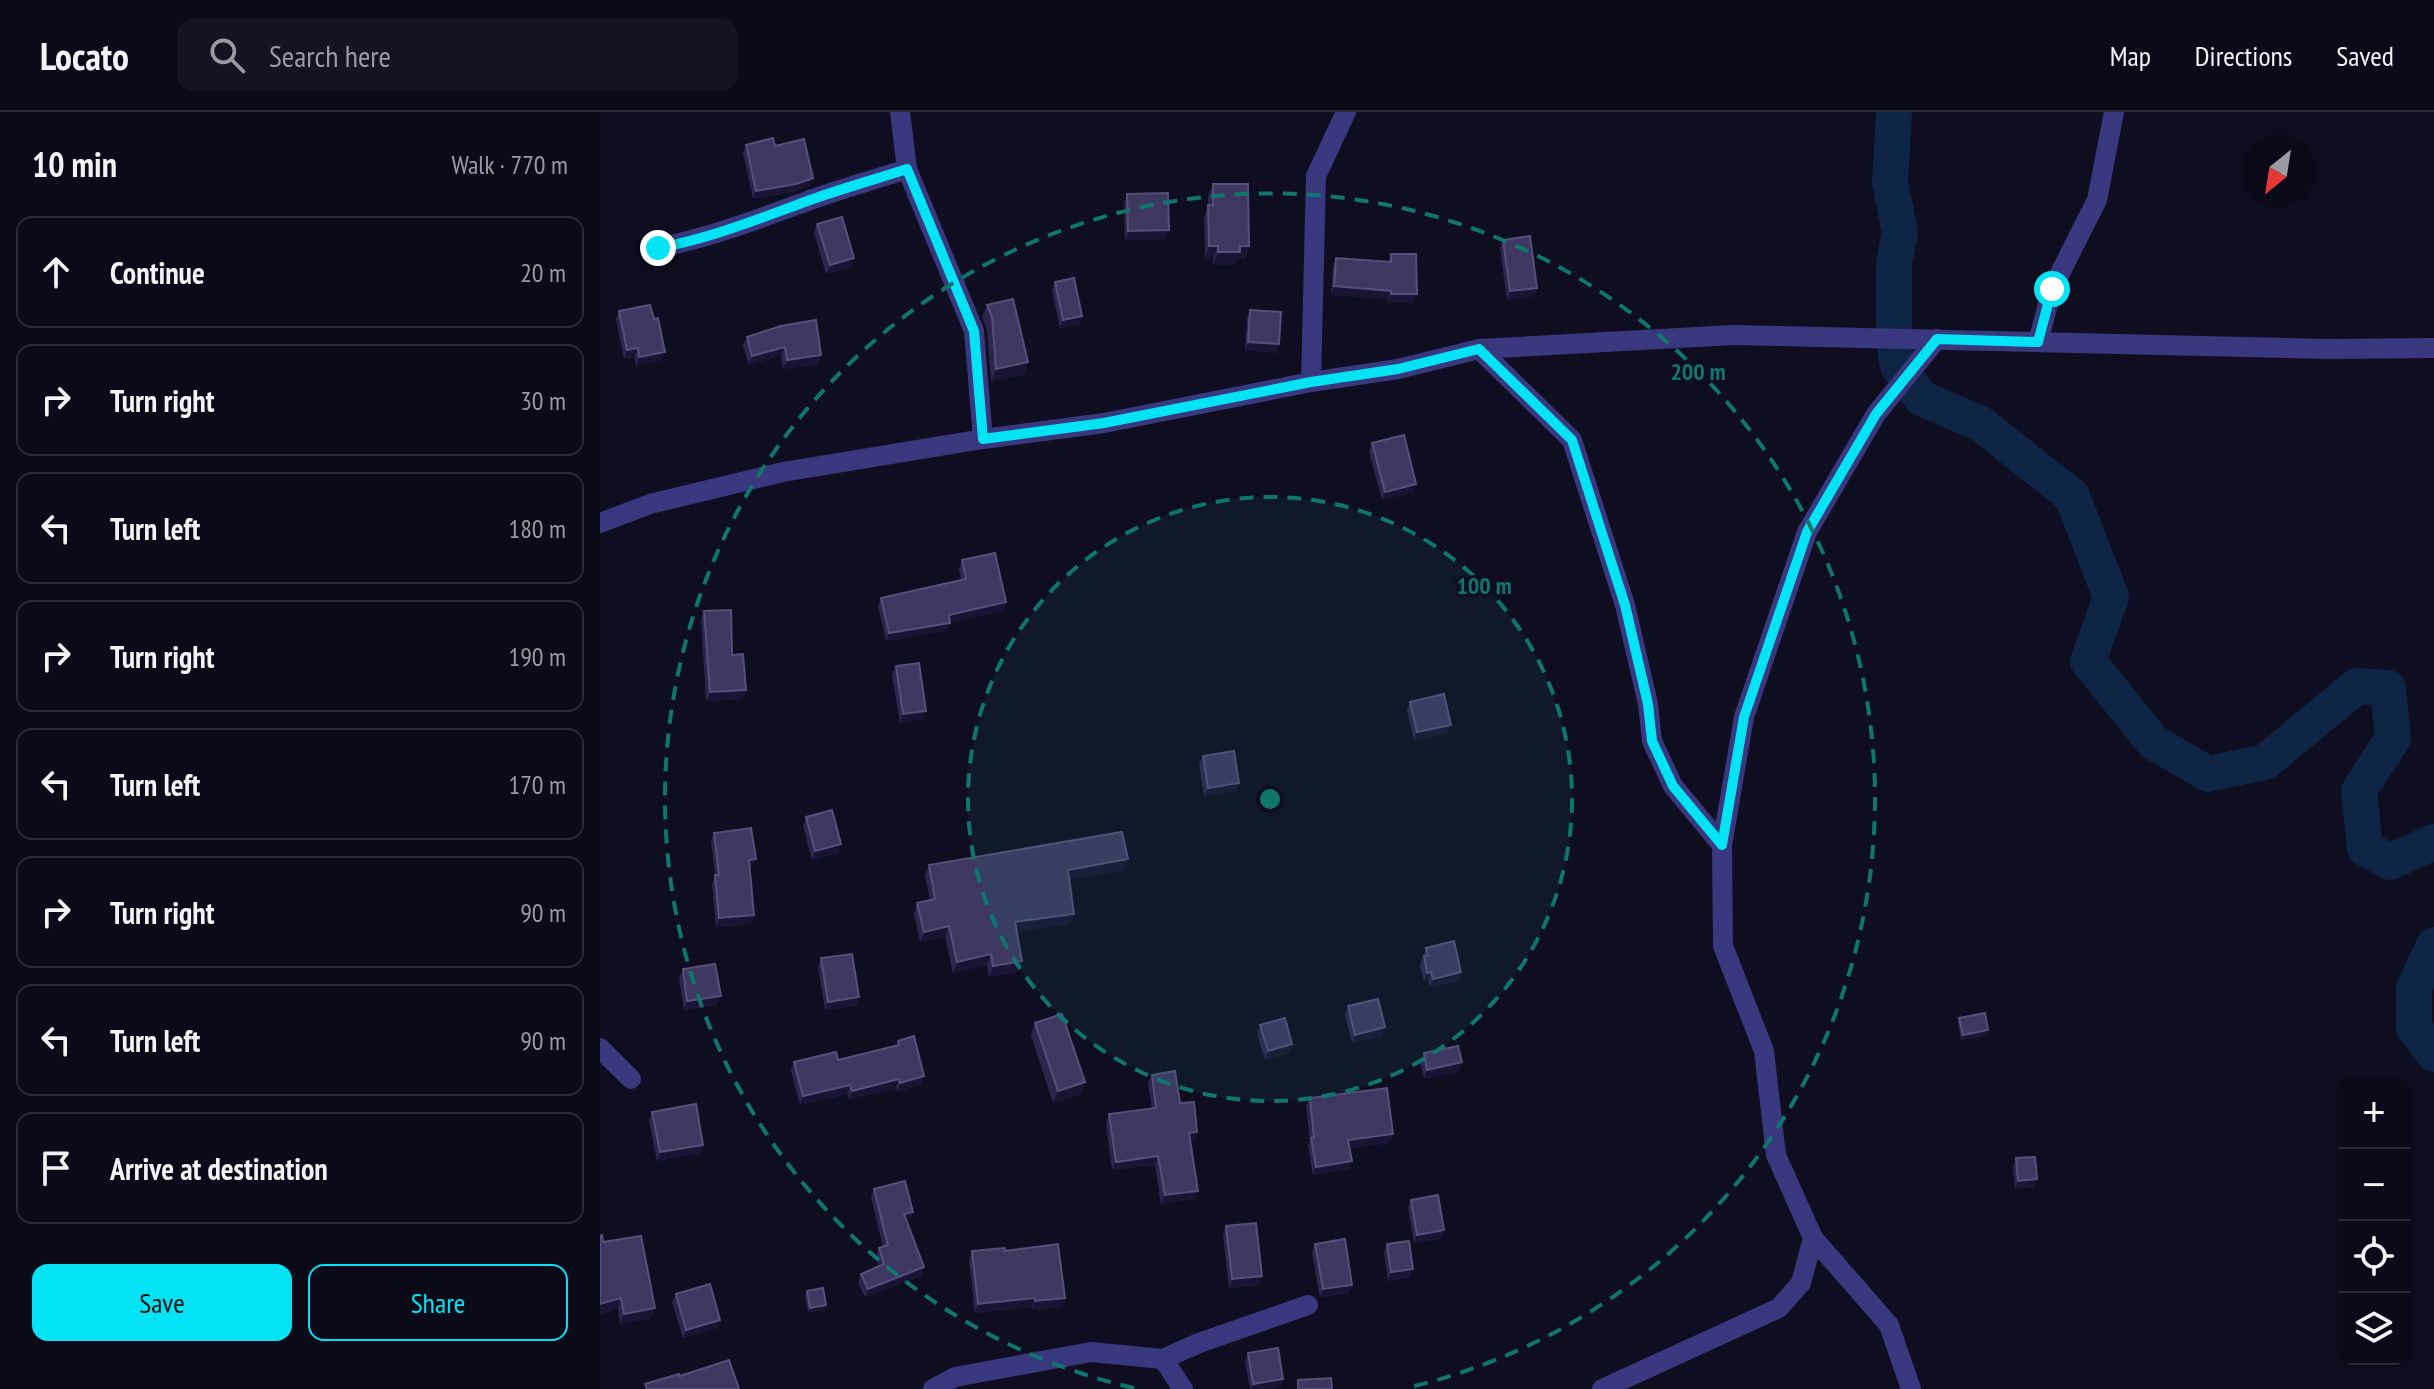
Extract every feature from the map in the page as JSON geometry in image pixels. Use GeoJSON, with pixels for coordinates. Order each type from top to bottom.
{"type":"FeatureCollection","features":[{"type":"Feature","properties":{"kind":"street"},"geometry":{"type":"LineString","coordinates":[[900,112],[907,169],[974,331],[983,439]]}},
{"type":"Feature","properties":{"kind":"street"},"geometry":{"type":"LineString","coordinates":[[1311,382],[1316,176],[1346,112]]}},
{"type":"Feature","properties":{"kind":"street"},"geometry":{"type":"LineString","coordinates":[[2038,342],[2052,289],[2097,200],[2114,112]]}},
{"type":"Feature","properties":{"kind":"street"},"geometry":{"type":"LineString","coordinates":[[658,248],[737,228],[907,169]]}},
{"type":"Feature","properties":{"kind":"street"},"geometry":{"type":"LineString","coordinates":[[600,523],[650,504],[783,472],[983,439],[1104,423],[1311,382],[1398,369],[1479,349],[1733,335],[2329,349],[2434,348]]}},
{"type":"Feature","properties":{"kind":"street"},"geometry":{"type":"LineString","coordinates":[[1911,1389],[1889,1325],[1813,1238],[1776,1155],[1764,1051],[1723,946],[1722,845],[1744,717],[1807,532],[1876,414],[1937,339]]}},
{"type":"Feature","properties":{"kind":"street"},"geometry":{"type":"LineString","coordinates":[[1479,349],[1572,440],[1625,605],[1648,704],[1652,741],[1673,786],[1722,845]]}},
{"type":"Feature","properties":{"kind":"street"},"geometry":{"type":"LineString","coordinates":[[600,1048],[631,1079]]}},
{"type":"Feature","properties":{"kind":"street"},"geometry":{"type":"LineString","coordinates":[[1602,1389],[1779,1308],[1801,1283],[1813,1238]]}},
{"type":"Feature","properties":{"kind":"street"},"geometry":{"type":"LineString","coordinates":[[933,1389],[955,1377],[1091,1352],[1163,1359],[1308,1305]]}},
{"type":"Feature","properties":{"kind":"street"},"geometry":{"type":"LineString","coordinates":[[1163,1359],[1183,1389]]}},
{"type":"Feature","properties":{"kind":"building"},"geometry":{"type":"Polygon","coordinates":[[[773,138],[775,146],[804,139],[813,178],[756,191],[746,145],[773,138]]]}},
{"type":"Feature","properties":{"kind":"building"},"geometry":{"type":"Polygon","coordinates":[[[1213,184],[1248,184],[1249,246],[1240,246],[1240,252],[1218,252],[1218,246],[1209,246],[1208,205],[1213,205],[1213,184]]]}},
{"type":"Feature","properties":{"kind":"building"},"geometry":{"type":"Polygon","coordinates":[[[1168,193],[1169,230],[1128,231],[1127,194],[1168,193]]]}},
{"type":"Feature","properties":{"kind":"building"},"geometry":{"type":"Polygon","coordinates":[[[842,217],[854,258],[830,265],[817,224],[842,217]]]}},
{"type":"Feature","properties":{"kind":"building"},"geometry":{"type":"Polygon","coordinates":[[[1530,236],[1537,288],[1510,291],[1503,240],[1530,236]]]}},
{"type":"Feature","properties":{"kind":"building"},"geometry":{"type":"Polygon","coordinates":[[[1391,254],[1416,254],[1417,294],[1391,294],[1391,291],[1334,286],[1336,258],[1391,262],[1391,254]]]}},
{"type":"Feature","properties":{"kind":"building"},"geometry":{"type":"Polygon","coordinates":[[[1074,278],[1082,316],[1063,320],[1055,282],[1074,278]]]}},
{"type":"Feature","properties":{"kind":"building"},"geometry":{"type":"Polygon","coordinates":[[[1013,299],[1028,362],[996,369],[992,317],[987,305],[1013,299]]]}},
{"type":"Feature","properties":{"kind":"building"},"geometry":{"type":"Polygon","coordinates":[[[650,305],[654,319],[658,318],[665,352],[639,357],[638,348],[627,350],[619,311],[650,305]]]}},
{"type":"Feature","properties":{"kind":"building"},"geometry":{"type":"Polygon","coordinates":[[[1250,310],[1281,312],[1279,344],[1248,342],[1250,310]]]}},
{"type":"Feature","properties":{"kind":"building"},"geometry":{"type":"Polygon","coordinates":[[[816,320],[821,355],[787,360],[785,347],[752,356],[747,337],[781,326],[816,320]]]}},
{"type":"Feature","properties":{"kind":"building"},"geometry":{"type":"Polygon","coordinates":[[[1404,435],[1416,484],[1385,492],[1372,443],[1404,435]]]}},
{"type":"Feature","properties":{"kind":"building"},"geometry":{"type":"Polygon","coordinates":[[[995,553],[1006,602],[949,615],[950,623],[889,633],[881,598],[966,579],[962,560],[995,553]]]}},
{"type":"Feature","properties":{"kind":"building"},"geometry":{"type":"Polygon","coordinates":[[[731,610],[732,655],[743,654],[746,690],[710,692],[704,611],[731,610]]]}},
{"type":"Feature","properties":{"kind":"building"},"geometry":{"type":"Polygon","coordinates":[[[919,663],[926,711],[903,714],[896,666],[919,663]]]}},
{"type":"Feature","properties":{"kind":"building"},"geometry":{"type":"Polygon","coordinates":[[[1444,694],[1451,725],[1417,732],[1410,702],[1444,694]]]}},
{"type":"Feature","properties":{"kind":"building"},"geometry":{"type":"Polygon","coordinates":[[[1234,751],[1239,783],[1208,788],[1203,756],[1234,751]]]}},
{"type":"Feature","properties":{"kind":"building"},"geometry":{"type":"Polygon","coordinates":[[[832,810],[841,844],[815,851],[806,817],[832,810]]]}},
{"type":"Feature","properties":{"kind":"building"},"geometry":{"type":"Polygon","coordinates":[[[751,828],[756,859],[749,860],[754,915],[719,918],[715,875],[719,875],[714,833],[751,828]]]}},
{"type":"Feature","properties":{"kind":"building"},"geometry":{"type":"Polygon","coordinates":[[[1122,832],[1128,859],[1068,870],[1074,914],[1015,922],[1022,961],[993,966],[991,954],[957,962],[949,926],[924,932],[917,903],[935,899],[929,865],[1122,832]]]}},
{"type":"Feature","properties":{"kind":"building"},"geometry":{"type":"Polygon","coordinates":[[[1454,941],[1461,972],[1433,979],[1431,972],[1427,973],[1426,948],[1454,941]]]}},
{"type":"Feature","properties":{"kind":"building"},"geometry":{"type":"Polygon","coordinates":[[[852,954],[859,997],[828,1002],[821,958],[852,954]]]}},
{"type":"Feature","properties":{"kind":"building"},"geometry":{"type":"Polygon","coordinates":[[[715,964],[721,996],[687,1001],[683,969],[715,964]]]}},
{"type":"Feature","properties":{"kind":"building"},"geometry":{"type":"Polygon","coordinates":[[[1378,999],[1385,1027],[1355,1035],[1348,1006],[1378,999]]]}},
{"type":"Feature","properties":{"kind":"building"},"geometry":{"type":"Polygon","coordinates":[[[1985,1013],[1988,1030],[1963,1035],[1959,1018],[1985,1013]]]}},
{"type":"Feature","properties":{"kind":"building"},"geometry":{"type":"Polygon","coordinates":[[[1062,1014],[1085,1082],[1058,1091],[1035,1023],[1062,1014]]]}},
{"type":"Feature","properties":{"kind":"building"},"geometry":{"type":"Polygon","coordinates":[[[1285,1018],[1292,1044],[1268,1051],[1260,1025],[1285,1018]]]}},
{"type":"Feature","properties":{"kind":"building"},"geometry":{"type":"Polygon","coordinates":[[[914,1036],[924,1076],[852,1091],[850,1085],[803,1096],[794,1062],[836,1052],[838,1060],[899,1045],[898,1041],[914,1036]]]}},
{"type":"Feature","properties":{"kind":"building"},"geometry":{"type":"Polygon","coordinates":[[[1458,1046],[1462,1062],[1427,1070],[1424,1053],[1458,1046]]]}},
{"type":"Feature","properties":{"kind":"building"},"geometry":{"type":"Polygon","coordinates":[[[1175,1071],[1180,1103],[1194,1102],[1197,1132],[1189,1133],[1198,1191],[1165,1195],[1158,1156],[1116,1162],[1109,1114],[1156,1108],[1152,1075],[1175,1071]]]}},
{"type":"Feature","properties":{"kind":"building"},"geometry":{"type":"Polygon","coordinates":[[[1387,1088],[1393,1134],[1348,1140],[1352,1161],[1316,1167],[1311,1138],[1314,1137],[1310,1098],[1387,1088]]]}},
{"type":"Feature","properties":{"kind":"building"},"geometry":{"type":"Polygon","coordinates":[[[696,1104],[703,1145],[660,1152],[652,1112],[696,1104]]]}},
{"type":"Feature","properties":{"kind":"building"},"geometry":{"type":"Polygon","coordinates":[[[2035,1157],[2037,1179],[2018,1181],[2016,1158],[2035,1157]]]}},
{"type":"Feature","properties":{"kind":"building"},"geometry":{"type":"Polygon","coordinates":[[[905,1181],[913,1212],[904,1214],[924,1267],[868,1289],[861,1274],[884,1264],[879,1248],[888,1245],[874,1189],[905,1181]]]}},
{"type":"Feature","properties":{"kind":"building"},"geometry":{"type":"Polygon","coordinates":[[[1438,1195],[1444,1230],[1417,1235],[1411,1200],[1438,1195]]]}},
{"type":"Feature","properties":{"kind":"building"},"geometry":{"type":"Polygon","coordinates":[[[1256,1223],[1262,1276],[1232,1279],[1226,1226],[1256,1223]]]}},
{"type":"Feature","properties":{"kind":"building"},"geometry":{"type":"Polygon","coordinates":[[[602,1235],[603,1242],[641,1236],[655,1308],[624,1314],[621,1298],[600,1304],[602,1235]]]}},
{"type":"Feature","properties":{"kind":"building"},"geometry":{"type":"Polygon","coordinates":[[[1345,1239],[1352,1285],[1323,1289],[1315,1244],[1345,1239]]]}},
{"type":"Feature","properties":{"kind":"building"},"geometry":{"type":"Polygon","coordinates":[[[1409,1241],[1413,1269],[1391,1272],[1387,1244],[1409,1241]]]}},
{"type":"Feature","properties":{"kind":"building"},"geometry":{"type":"Polygon","coordinates":[[[1058,1244],[1065,1298],[978,1304],[972,1251],[1005,1248],[1005,1251],[1058,1244]]]}},
{"type":"Feature","properties":{"kind":"building"},"geometry":{"type":"Polygon","coordinates":[[[710,1284],[720,1320],[686,1330],[676,1294],[710,1284]]]}},
{"type":"Feature","properties":{"kind":"building"},"geometry":{"type":"Polygon","coordinates":[[[823,1288],[826,1305],[810,1308],[807,1291],[823,1288]]]}},
{"type":"Feature","properties":{"kind":"building"},"geometry":{"type":"Polygon","coordinates":[[[1278,1348],[1283,1379],[1253,1384],[1248,1353],[1278,1348]]]}},
{"type":"Feature","properties":{"kind":"building"},"geometry":{"type":"Polygon","coordinates":[[[729,1360],[739,1389],[647,1389],[645,1384],[680,1376],[729,1360]]]}},
{"type":"Feature","properties":{"kind":"building"},"geometry":{"type":"Polygon","coordinates":[[[1331,1378],[1332,1389],[1298,1389],[1298,1380],[1331,1378]]]}},
{"type":"Feature","properties":{"kind":"waterway"},"geometry":{"type":"LineString","coordinates":[[1894,112],[1890,182],[1900,233],[1894,263],[1894,329]]}},
{"type":"Feature","properties":{"kind":"waterway"},"geometry":{"type":"LineString","coordinates":[[1895,349],[1898,366],[1921,398],[1981,424],[2072,496],[2111,597],[2088,661],[2153,742],[2208,774],[2265,762],[2357,686],[2388,688],[2393,738],[2359,791],[2365,848],[2390,862],[2434,842]]}},
{"type":"Feature","properties":{"kind":"waterway"},"geometry":{"type":"LineString","coordinates":[[2434,945],[2414,988],[2414,1028],[2434,1054]]}},
{"type":"Feature","properties":{"kind":"route"},"geometry":{"type":"LineString","coordinates":[[658,248],[695,241],[750,224],[814,199],[907,169],[974,331],[983,439],[1104,423],[1311,382],[1398,369],[1479,349],[1572,440],[1625,605],[1648,704],[1652,741],[1673,786],[1722,845],[1744,717],[1807,532],[1876,414],[1937,339],[2038,342],[2052,289]]}}]}
